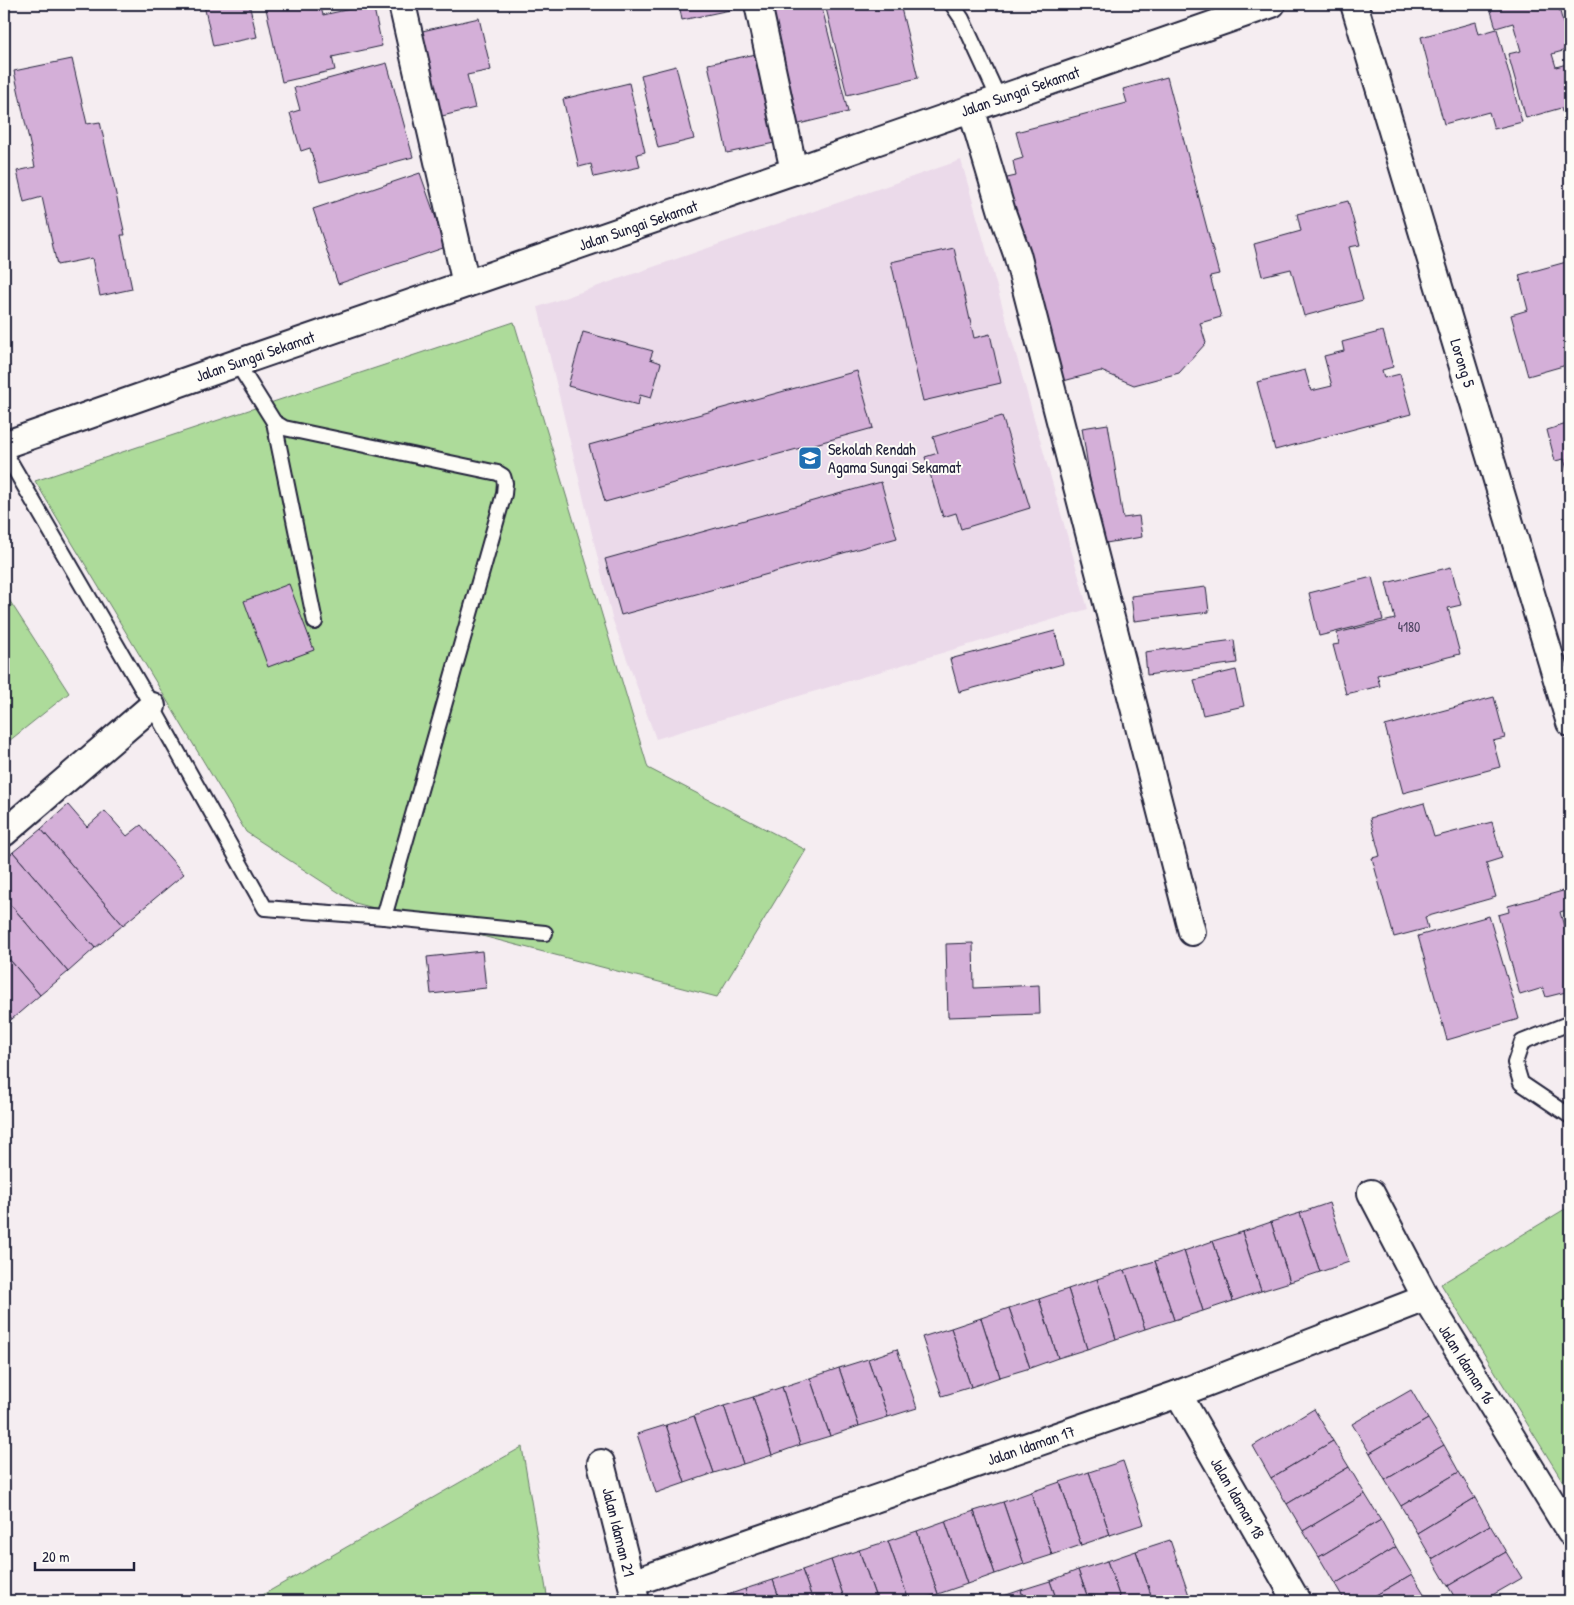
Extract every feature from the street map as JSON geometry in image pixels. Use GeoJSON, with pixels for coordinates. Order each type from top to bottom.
{"type":"FeatureCollection","features":[{"type":"Feature","properties":{"kind":"street"},"geometry":{"type":"LineString","coordinates":[[402,4],[466,284]]}},
{"type":"Feature","properties":{"kind":"street"},"geometry":{"type":"LineString","coordinates":[[758,4],[794,172]]}},
{"type":"Feature","properties":{"kind":"street","name":"Jalan Sungai Sekamat"},"geometry":{"type":"LineString","coordinates":[[4,445],[236,363],[794,172],[970,108],[1272,4]]}},
{"type":"Feature","properties":{"kind":"street","name":"Lorong 5"},"geometry":{"type":"LineString","coordinates":[[1354,4],[1570,723]]}},
{"type":"Feature","properties":{"kind":"street"},"geometry":{"type":"LineString","coordinates":[[970,108],[1017,254],[1192,932]]}},
{"type":"Feature","properties":{"kind":"street"},"geometry":{"type":"LineString","coordinates":[[4,832],[152,706]]}},
{"type":"Feature","properties":{"kind":"street","name":"Jalan Idaman 16"},"geometry":{"type":"LineString","coordinates":[[1371,1192],[1426,1298],[1570,1532]]}},
{"type":"Feature","properties":{"kind":"street","name":"Jalan Idaman 17"},"geometry":{"type":"LineString","coordinates":[[634,1592],[1178,1394],[1426,1298]]}},
{"type":"Feature","properties":{"kind":"street","name":"Jalan Idaman 18"},"geometry":{"type":"LineString","coordinates":[[1178,1394],[1297,1601]]}},
{"type":"Feature","properties":{"kind":"street","name":"Jalan Idaman 21"},"geometry":{"type":"LineString","coordinates":[[601,1463],[634,1592]]}},
{"type":"Feature","properties":{"kind":"lane"},"geometry":{"type":"LineString","coordinates":[[952,4],[962,19],[999,99]]}},
{"type":"Feature","properties":{"kind":"lane"},"geometry":{"type":"LineString","coordinates":[[236,363],[274,422],[315,622]]}},
{"type":"Feature","properties":{"kind":"lane"},"geometry":{"type":"LineString","coordinates":[[274,422],[291,431],[498,473],[503,476],[505,484],[504,494],[384,917]]}},
{"type":"Feature","properties":{"kind":"lane"},"geometry":{"type":"LineString","coordinates":[[4,451],[152,706],[264,908],[384,917],[545,933]]}},
{"type":"Feature","properties":{"kind":"lane"},"geometry":{"type":"LineString","coordinates":[[1570,1023],[1522,1042],[1515,1063],[1521,1083],[1570,1116]]}},
{"type":"Feature","properties":{"kind":"shaded area","name":"Sekolah Rendah Agama Sungai Sekamat"},"geometry":{"type":"Polygon","coordinates":[[[961,160],[1088,609],[656,739],[612,618],[538,307],[961,160]]]}},
{"type":"Feature","properties":{"kind":"green space"},"geometry":{"type":"Polygon","coordinates":[[[514,322],[648,768],[806,850],[717,997],[355,903],[246,832],[35,481],[514,322]]]}},
{"type":"Feature","properties":{"kind":"green space"},"geometry":{"type":"Polygon","coordinates":[[[4,592],[69,693],[4,745],[4,592]]]}},
{"type":"Feature","properties":{"kind":"green space"},"geometry":{"type":"Polygon","coordinates":[[[1565,1209],[1570,1212],[1570,1493],[1441,1284],[1565,1209]]]}},
{"type":"Feature","properties":{"kind":"green space"},"geometry":{"type":"Polygon","coordinates":[[[522,1447],[548,1601],[252,1601],[522,1447]]]}},
{"type":"Feature","properties":{"kind":"building"},"geometry":{"type":"Polygon","coordinates":[[[191,4],[249,4],[257,37],[213,46],[204,5],[192,8],[191,4]]]}},
{"type":"Feature","properties":{"kind":"building"},"geometry":{"type":"Polygon","coordinates":[[[265,4],[320,4],[323,15],[373,4],[382,46],[332,57],[335,70],[282,82],[265,4]]]}},
{"type":"Feature","properties":{"kind":"building"},"geometry":{"type":"Polygon","coordinates":[[[679,4],[743,4],[744,7],[682,20],[679,4]]]}},
{"type":"Feature","properties":{"kind":"building"},"geometry":{"type":"Polygon","coordinates":[[[761,4],[821,4],[848,112],[791,126],[761,4]]]}},
{"type":"Feature","properties":{"kind":"building"},"geometry":{"type":"Polygon","coordinates":[[[825,4],[900,4],[918,78],[847,95],[825,4]]]}},
{"type":"Feature","properties":{"kind":"building"},"geometry":{"type":"Polygon","coordinates":[[[1489,4],[1558,4],[1570,49],[1552,54],[1556,67],[1570,63],[1570,110],[1562,112],[1561,108],[1526,118],[1508,54],[1521,51],[1513,23],[1496,28],[1489,4]]]}},
{"type":"Feature","properties":{"kind":"building"},"geometry":{"type":"Polygon","coordinates":[[[479,18],[491,70],[467,75],[475,108],[438,117],[418,32],[479,18]]]}},
{"type":"Feature","properties":{"kind":"building"},"geometry":{"type":"Polygon","coordinates":[[[1476,22],[1479,34],[1497,29],[1522,122],[1494,129],[1489,112],[1444,124],[1421,37],[1476,22]]]}},
{"type":"Feature","properties":{"kind":"building"},"geometry":{"type":"Polygon","coordinates":[[[761,53],[779,142],[727,153],[708,64],[761,53]]]}},
{"type":"Feature","properties":{"kind":"building"},"geometry":{"type":"Polygon","coordinates":[[[72,59],[87,124],[100,122],[125,235],[121,235],[132,289],[100,296],[92,258],[57,265],[42,197],[24,202],[17,171],[35,167],[14,71],[72,59]]]}},
{"type":"Feature","properties":{"kind":"building"},"geometry":{"type":"Polygon","coordinates":[[[387,63],[413,157],[320,182],[310,148],[301,151],[290,113],[300,110],[294,88],[387,63]]]}},
{"type":"Feature","properties":{"kind":"building"},"geometry":{"type":"Polygon","coordinates":[[[676,66],[694,139],[658,148],[641,75],[676,66]]]}},
{"type":"Feature","properties":{"kind":"building"},"geometry":{"type":"Polygon","coordinates":[[[1167,77],[1219,274],[1210,276],[1221,317],[1200,323],[1206,343],[1179,373],[1134,385],[1101,371],[1056,383],[998,180],[1016,176],[1013,161],[1023,158],[1016,132],[1127,103],[1123,89],[1167,77]]]}},
{"type":"Feature","properties":{"kind":"building"},"geometry":{"type":"Polygon","coordinates":[[[629,83],[645,152],[637,154],[640,167],[594,177],[591,164],[579,167],[563,99],[629,83]]]}},
{"type":"Feature","properties":{"kind":"building"},"geometry":{"type":"Polygon","coordinates":[[[420,173],[446,247],[338,284],[313,209],[420,173]]]}},
{"type":"Feature","properties":{"kind":"building"},"geometry":{"type":"Polygon","coordinates":[[[1348,201],[1360,245],[1349,247],[1363,300],[1304,316],[1291,269],[1262,276],[1254,244],[1301,231],[1297,214],[1348,201]]]}},
{"type":"Feature","properties":{"kind":"building"},"geometry":{"type":"Polygon","coordinates":[[[954,248],[974,338],[990,334],[1001,383],[923,401],[891,262],[954,248]]]}},
{"type":"Feature","properties":{"kind":"building"},"geometry":{"type":"Polygon","coordinates":[[[1570,261],[1570,364],[1528,376],[1511,315],[1528,310],[1519,275],[1570,261]]]}},
{"type":"Feature","properties":{"kind":"building"},"geometry":{"type":"Polygon","coordinates":[[[1383,331],[1393,367],[1382,370],[1384,378],[1400,374],[1411,414],[1275,450],[1257,382],[1305,370],[1311,391],[1332,386],[1324,356],[1344,351],[1342,342],[1383,331]]]}},
{"type":"Feature","properties":{"kind":"building"},"geometry":{"type":"Polygon","coordinates":[[[583,332],[653,351],[650,359],[661,363],[651,398],[640,395],[638,405],[568,386],[583,332]]]}},
{"type":"Feature","properties":{"kind":"building"},"geometry":{"type":"Polygon","coordinates":[[[857,371],[873,428],[605,502],[589,445],[857,371]]]}},
{"type":"Feature","properties":{"kind":"building"},"geometry":{"type":"Polygon","coordinates":[[[1002,416],[1030,508],[961,529],[956,513],[943,517],[925,457],[938,453],[933,437],[1002,416]]]}},
{"type":"Feature","properties":{"kind":"building"},"geometry":{"type":"Polygon","coordinates":[[[1570,423],[1570,481],[1564,459],[1555,461],[1547,430],[1570,423]]]}},
{"type":"Feature","properties":{"kind":"building"},"geometry":{"type":"Polygon","coordinates":[[[1108,424],[1123,518],[1139,516],[1142,537],[1100,544],[1082,428],[1108,424]]]}},
{"type":"Feature","properties":{"kind":"building"},"geometry":{"type":"Polygon","coordinates":[[[881,482],[897,538],[621,615],[605,559],[881,482]]]}},
{"type":"Feature","properties":{"kind":"building"},"geometry":{"type":"Polygon","coordinates":[[[1451,567],[1461,605],[1448,608],[1460,654],[1377,675],[1380,686],[1346,694],[1333,645],[1339,644],[1337,633],[1395,619],[1386,583],[1451,567]]]}},
{"type":"Feature","properties":{"kind":"building"},"geometry":{"type":"Polygon","coordinates":[[[1372,577],[1383,620],[1319,636],[1309,593],[1372,577]]]}},
{"type":"Feature","properties":{"kind":"building"},"geometry":{"type":"Polygon","coordinates":[[[289,584],[314,650],[268,667],[244,601],[289,584]]]}},
{"type":"Feature","properties":{"kind":"building"},"geometry":{"type":"Polygon","coordinates":[[[1206,587],[1209,612],[1134,621],[1131,596],[1206,587]]]}},
{"type":"Feature","properties":{"kind":"building"},"geometry":{"type":"Polygon","coordinates":[[[1055,631],[1063,664],[959,692],[950,659],[1055,631]]]}},
{"type":"Feature","properties":{"kind":"building"},"geometry":{"type":"Polygon","coordinates":[[[1234,640],[1237,663],[1147,675],[1145,652],[1234,640]]]}},
{"type":"Feature","properties":{"kind":"building"},"geometry":{"type":"Polygon","coordinates":[[[1236,670],[1244,706],[1203,715],[1194,680],[1236,670]]]}},
{"type":"Feature","properties":{"kind":"building"},"geometry":{"type":"Polygon","coordinates":[[[1494,697],[1505,738],[1493,741],[1500,767],[1403,793],[1385,726],[1494,697]]]}},
{"type":"Feature","properties":{"kind":"building"},"geometry":{"type":"Polygon","coordinates":[[[1424,803],[1434,837],[1492,822],[1502,858],[1486,863],[1496,897],[1425,917],[1428,928],[1394,937],[1372,858],[1380,856],[1370,818],[1424,803]]]}},
{"type":"Feature","properties":{"kind":"building"},"geometry":{"type":"Polygon","coordinates":[[[68,805],[87,827],[105,811],[127,836],[141,825],[184,874],[123,925],[41,829],[68,805]]]}},
{"type":"Feature","properties":{"kind":"building"},"geometry":{"type":"Polygon","coordinates":[[[41,829],[123,925],[95,948],[13,852],[41,829]]]}},
{"type":"Feature","properties":{"kind":"building"},"geometry":{"type":"Polygon","coordinates":[[[13,852],[95,948],[68,972],[4,897],[4,860],[13,852]]]}},
{"type":"Feature","properties":{"kind":"building"},"geometry":{"type":"Polygon","coordinates":[[[1570,889],[1570,909],[1560,912],[1570,948],[1570,965],[1568,965],[1570,991],[1546,997],[1543,988],[1520,995],[1498,915],[1509,912],[1508,906],[1570,889]]]}},
{"type":"Feature","properties":{"kind":"building"},"geometry":{"type":"Polygon","coordinates":[[[4,897],[68,972],[40,995],[4,953],[4,897]]]}},
{"type":"Feature","properties":{"kind":"building"},"geometry":{"type":"Polygon","coordinates":[[[1489,916],[1519,1019],[1447,1040],[1418,936],[1489,916]]]}},
{"type":"Feature","properties":{"kind":"building"},"geometry":{"type":"Polygon","coordinates":[[[973,943],[974,988],[1039,985],[1040,1014],[948,1017],[946,944],[973,943]]]}},
{"type":"Feature","properties":{"kind":"building"},"geometry":{"type":"Polygon","coordinates":[[[482,951],[486,988],[431,994],[427,957],[482,951]]]}},
{"type":"Feature","properties":{"kind":"building"},"geometry":{"type":"Polygon","coordinates":[[[4,953],[40,995],[12,1019],[4,1009],[4,953]]]}},
{"type":"Feature","properties":{"kind":"building"},"geometry":{"type":"Polygon","coordinates":[[[4,1009],[12,1019],[4,1026],[4,1009]]]}},
{"type":"Feature","properties":{"kind":"building"},"geometry":{"type":"Polygon","coordinates":[[[1329,1203],[1349,1262],[1320,1272],[1300,1213],[1329,1203]]]}},
{"type":"Feature","properties":{"kind":"building"},"geometry":{"type":"Polygon","coordinates":[[[1300,1213],[1320,1272],[1290,1282],[1271,1222],[1300,1213]]]}},
{"type":"Feature","properties":{"kind":"building"},"geometry":{"type":"Polygon","coordinates":[[[1271,1222],[1290,1282],[1261,1291],[1242,1232],[1271,1222]]]}},
{"type":"Feature","properties":{"kind":"building"},"geometry":{"type":"Polygon","coordinates":[[[1242,1232],[1261,1291],[1233,1301],[1213,1241],[1242,1232]]]}},
{"type":"Feature","properties":{"kind":"building"},"geometry":{"type":"Polygon","coordinates":[[[1213,1241],[1233,1301],[1203,1311],[1184,1251],[1213,1241]]]}},
{"type":"Feature","properties":{"kind":"building"},"geometry":{"type":"Polygon","coordinates":[[[1184,1251],[1203,1311],[1174,1320],[1155,1261],[1184,1251]]]}},
{"type":"Feature","properties":{"kind":"building"},"geometry":{"type":"Polygon","coordinates":[[[1155,1261],[1174,1320],[1145,1329],[1125,1270],[1155,1261]]]}},
{"type":"Feature","properties":{"kind":"building"},"geometry":{"type":"Polygon","coordinates":[[[1125,1270],[1145,1329],[1116,1339],[1097,1279],[1125,1270]]]}},
{"type":"Feature","properties":{"kind":"building"},"geometry":{"type":"Polygon","coordinates":[[[1097,1279],[1116,1339],[1087,1349],[1068,1289],[1097,1279]]]}},
{"type":"Feature","properties":{"kind":"building"},"geometry":{"type":"Polygon","coordinates":[[[1068,1289],[1087,1349],[1058,1358],[1039,1299],[1068,1289]]]}},
{"type":"Feature","properties":{"kind":"building"},"geometry":{"type":"Polygon","coordinates":[[[1039,1299],[1058,1358],[1030,1368],[1009,1308],[1039,1299]]]}},
{"type":"Feature","properties":{"kind":"building"},"geometry":{"type":"Polygon","coordinates":[[[1009,1308],[1030,1368],[1000,1377],[981,1318],[1009,1308]]]}},
{"type":"Feature","properties":{"kind":"building"},"geometry":{"type":"Polygon","coordinates":[[[981,1318],[1000,1377],[971,1387],[951,1328],[981,1318]]]}},
{"type":"Feature","properties":{"kind":"building"},"geometry":{"type":"Polygon","coordinates":[[[951,1328],[971,1387],[942,1396],[922,1337],[951,1328]]]}},
{"type":"Feature","properties":{"kind":"building"},"geometry":{"type":"Polygon","coordinates":[[[897,1349],[917,1408],[888,1417],[868,1359],[897,1349]]]}},
{"type":"Feature","properties":{"kind":"building"},"geometry":{"type":"Polygon","coordinates":[[[868,1359],[888,1417],[859,1426],[839,1368],[868,1359]]]}},
{"type":"Feature","properties":{"kind":"building"},"geometry":{"type":"Polygon","coordinates":[[[839,1368],[859,1426],[830,1436],[810,1378],[839,1368]]]}},
{"type":"Feature","properties":{"kind":"building"},"geometry":{"type":"Polygon","coordinates":[[[810,1378],[830,1436],[800,1445],[782,1387],[810,1378]]]}},
{"type":"Feature","properties":{"kind":"building"},"geometry":{"type":"Polygon","coordinates":[[[782,1387],[800,1445],[772,1455],[753,1397],[782,1387]]]}},
{"type":"Feature","properties":{"kind":"building"},"geometry":{"type":"Polygon","coordinates":[[[1411,1390],[1428,1419],[1370,1453],[1352,1424],[1411,1390]]]}},
{"type":"Feature","properties":{"kind":"building"},"geometry":{"type":"Polygon","coordinates":[[[753,1397],[772,1455],[743,1464],[724,1406],[753,1397]]]}},
{"type":"Feature","properties":{"kind":"building"},"geometry":{"type":"Polygon","coordinates":[[[724,1406],[743,1464],[714,1473],[694,1416],[724,1406]]]}},
{"type":"Feature","properties":{"kind":"building"},"geometry":{"type":"Polygon","coordinates":[[[1314,1409],[1333,1441],[1271,1478],[1253,1446],[1314,1409]]]}},
{"type":"Feature","properties":{"kind":"building"},"geometry":{"type":"Polygon","coordinates":[[[694,1416],[714,1473],[685,1483],[666,1425],[694,1416]]]}},
{"type":"Feature","properties":{"kind":"building"},"geometry":{"type":"Polygon","coordinates":[[[1428,1419],[1444,1445],[1385,1480],[1370,1453],[1428,1419]]]}},
{"type":"Feature","properties":{"kind":"building"},"geometry":{"type":"Polygon","coordinates":[[[666,1425],[685,1483],[656,1493],[637,1434],[666,1425]]]}},
{"type":"Feature","properties":{"kind":"building"},"geometry":{"type":"Polygon","coordinates":[[[1333,1441],[1349,1467],[1287,1504],[1271,1478],[1333,1441]]]}},
{"type":"Feature","properties":{"kind":"building"},"geometry":{"type":"Polygon","coordinates":[[[1444,1445],[1459,1472],[1401,1506],[1385,1480],[1444,1445]]]}},
{"type":"Feature","properties":{"kind":"building"},"geometry":{"type":"Polygon","coordinates":[[[1123,1461],[1144,1524],[1110,1535],[1089,1472],[1123,1461]]]}},
{"type":"Feature","properties":{"kind":"building"},"geometry":{"type":"Polygon","coordinates":[[[1349,1467],[1365,1494],[1303,1531],[1287,1504],[1349,1467]]]}},
{"type":"Feature","properties":{"kind":"building"},"geometry":{"type":"Polygon","coordinates":[[[1089,1472],[1110,1535],[1081,1545],[1060,1482],[1089,1472]]]}},
{"type":"Feature","properties":{"kind":"building"},"geometry":{"type":"Polygon","coordinates":[[[1459,1472],[1475,1498],[1417,1533],[1401,1506],[1459,1472]]]}},
{"type":"Feature","properties":{"kind":"building"},"geometry":{"type":"Polygon","coordinates":[[[1060,1482],[1081,1545],[1052,1555],[1031,1492],[1060,1482]]]}},
{"type":"Feature","properties":{"kind":"building"},"geometry":{"type":"Polygon","coordinates":[[[1031,1492],[1052,1555],[1024,1564],[1003,1502],[1031,1492]]]}},
{"type":"Feature","properties":{"kind":"building"},"geometry":{"type":"Polygon","coordinates":[[[1365,1494],[1381,1520],[1319,1557],[1303,1531],[1365,1494]]]}},
{"type":"Feature","properties":{"kind":"building"},"geometry":{"type":"Polygon","coordinates":[[[1475,1498],[1490,1525],[1432,1559],[1417,1533],[1475,1498]]]}},
{"type":"Feature","properties":{"kind":"building"},"geometry":{"type":"Polygon","coordinates":[[[1003,1502],[1024,1564],[995,1574],[974,1511],[1003,1502]]]}},
{"type":"Feature","properties":{"kind":"building"},"geometry":{"type":"Polygon","coordinates":[[[974,1511],[995,1574],[967,1584],[945,1521],[974,1511]]]}},
{"type":"Feature","properties":{"kind":"building"},"geometry":{"type":"Polygon","coordinates":[[[1381,1520],[1396,1547],[1335,1584],[1319,1557],[1381,1520]]]}},
{"type":"Feature","properties":{"kind":"building"},"geometry":{"type":"Polygon","coordinates":[[[945,1521],[967,1584],[938,1594],[917,1531],[945,1521]]]}},
{"type":"Feature","properties":{"kind":"building"},"geometry":{"type":"Polygon","coordinates":[[[1490,1525],[1506,1552],[1448,1586],[1432,1559],[1490,1525]]]}},
{"type":"Feature","properties":{"kind":"building"},"geometry":{"type":"Polygon","coordinates":[[[917,1531],[938,1594],[909,1601],[888,1541],[917,1531]]]}},
{"type":"Feature","properties":{"kind":"building"},"geometry":{"type":"Polygon","coordinates":[[[1170,1540],[1191,1601],[1153,1601],[1136,1551],[1170,1540]]]}},
{"type":"Feature","properties":{"kind":"building"},"geometry":{"type":"Polygon","coordinates":[[[888,1541],[909,1601],[877,1601],[859,1550],[888,1541]]]}},
{"type":"Feature","properties":{"kind":"building"},"geometry":{"type":"Polygon","coordinates":[[[1396,1547],[1412,1574],[1366,1601],[1345,1601],[1335,1584],[1396,1547]]]}},
{"type":"Feature","properties":{"kind":"building"},"geometry":{"type":"Polygon","coordinates":[[[859,1550],[877,1601],[845,1601],[831,1560],[859,1550]]]}},
{"type":"Feature","properties":{"kind":"building"},"geometry":{"type":"Polygon","coordinates":[[[1136,1551],[1153,1601],[1121,1601],[1107,1561],[1136,1551]]]}},
{"type":"Feature","properties":{"kind":"building"},"geometry":{"type":"Polygon","coordinates":[[[1506,1552],[1522,1578],[1482,1601],[1457,1601],[1448,1586],[1506,1552]]]}},
{"type":"Feature","properties":{"kind":"building"},"geometry":{"type":"Polygon","coordinates":[[[831,1560],[845,1601],[813,1601],[802,1570],[831,1560]]]}},
{"type":"Feature","properties":{"kind":"building"},"geometry":{"type":"Polygon","coordinates":[[[1107,1561],[1121,1601],[1089,1601],[1078,1570],[1107,1561]]]}},
{"type":"Feature","properties":{"kind":"building"},"geometry":{"type":"Polygon","coordinates":[[[802,1570],[813,1601],[780,1601],[773,1580],[802,1570]]]}},
{"type":"Feature","properties":{"kind":"building"},"geometry":{"type":"Polygon","coordinates":[[[1078,1570],[1089,1601],[1057,1601],[1050,1581],[1078,1570]]]}},
{"type":"Feature","properties":{"kind":"building"},"geometry":{"type":"Polygon","coordinates":[[[1412,1574],[1428,1600],[1366,1601],[1412,1574]]]}},
{"type":"Feature","properties":{"kind":"building"},"geometry":{"type":"Polygon","coordinates":[[[773,1580],[780,1601],[749,1601],[745,1589],[773,1580]]]}},
{"type":"Feature","properties":{"kind":"building"},"geometry":{"type":"Polygon","coordinates":[[[1050,1581],[1057,1601],[1024,1601],[1021,1590],[1050,1581]]]}},
{"type":"Feature","properties":{"kind":"building"},"geometry":{"type":"Polygon","coordinates":[[[745,1589],[749,1601],[717,1601],[716,1599],[745,1589]]]}},
{"type":"Feature","properties":{"kind":"building"},"geometry":{"type":"Polygon","coordinates":[[[1021,1590],[1024,1601],[992,1601],[992,1600],[1021,1590]]]}},
{"type":"Feature","properties":{"kind":"place","name":"Sekolah Rendah Agama Sungai Sekamat"},"geometry":{"type":"Point","coordinates":[810,458]}}]}
